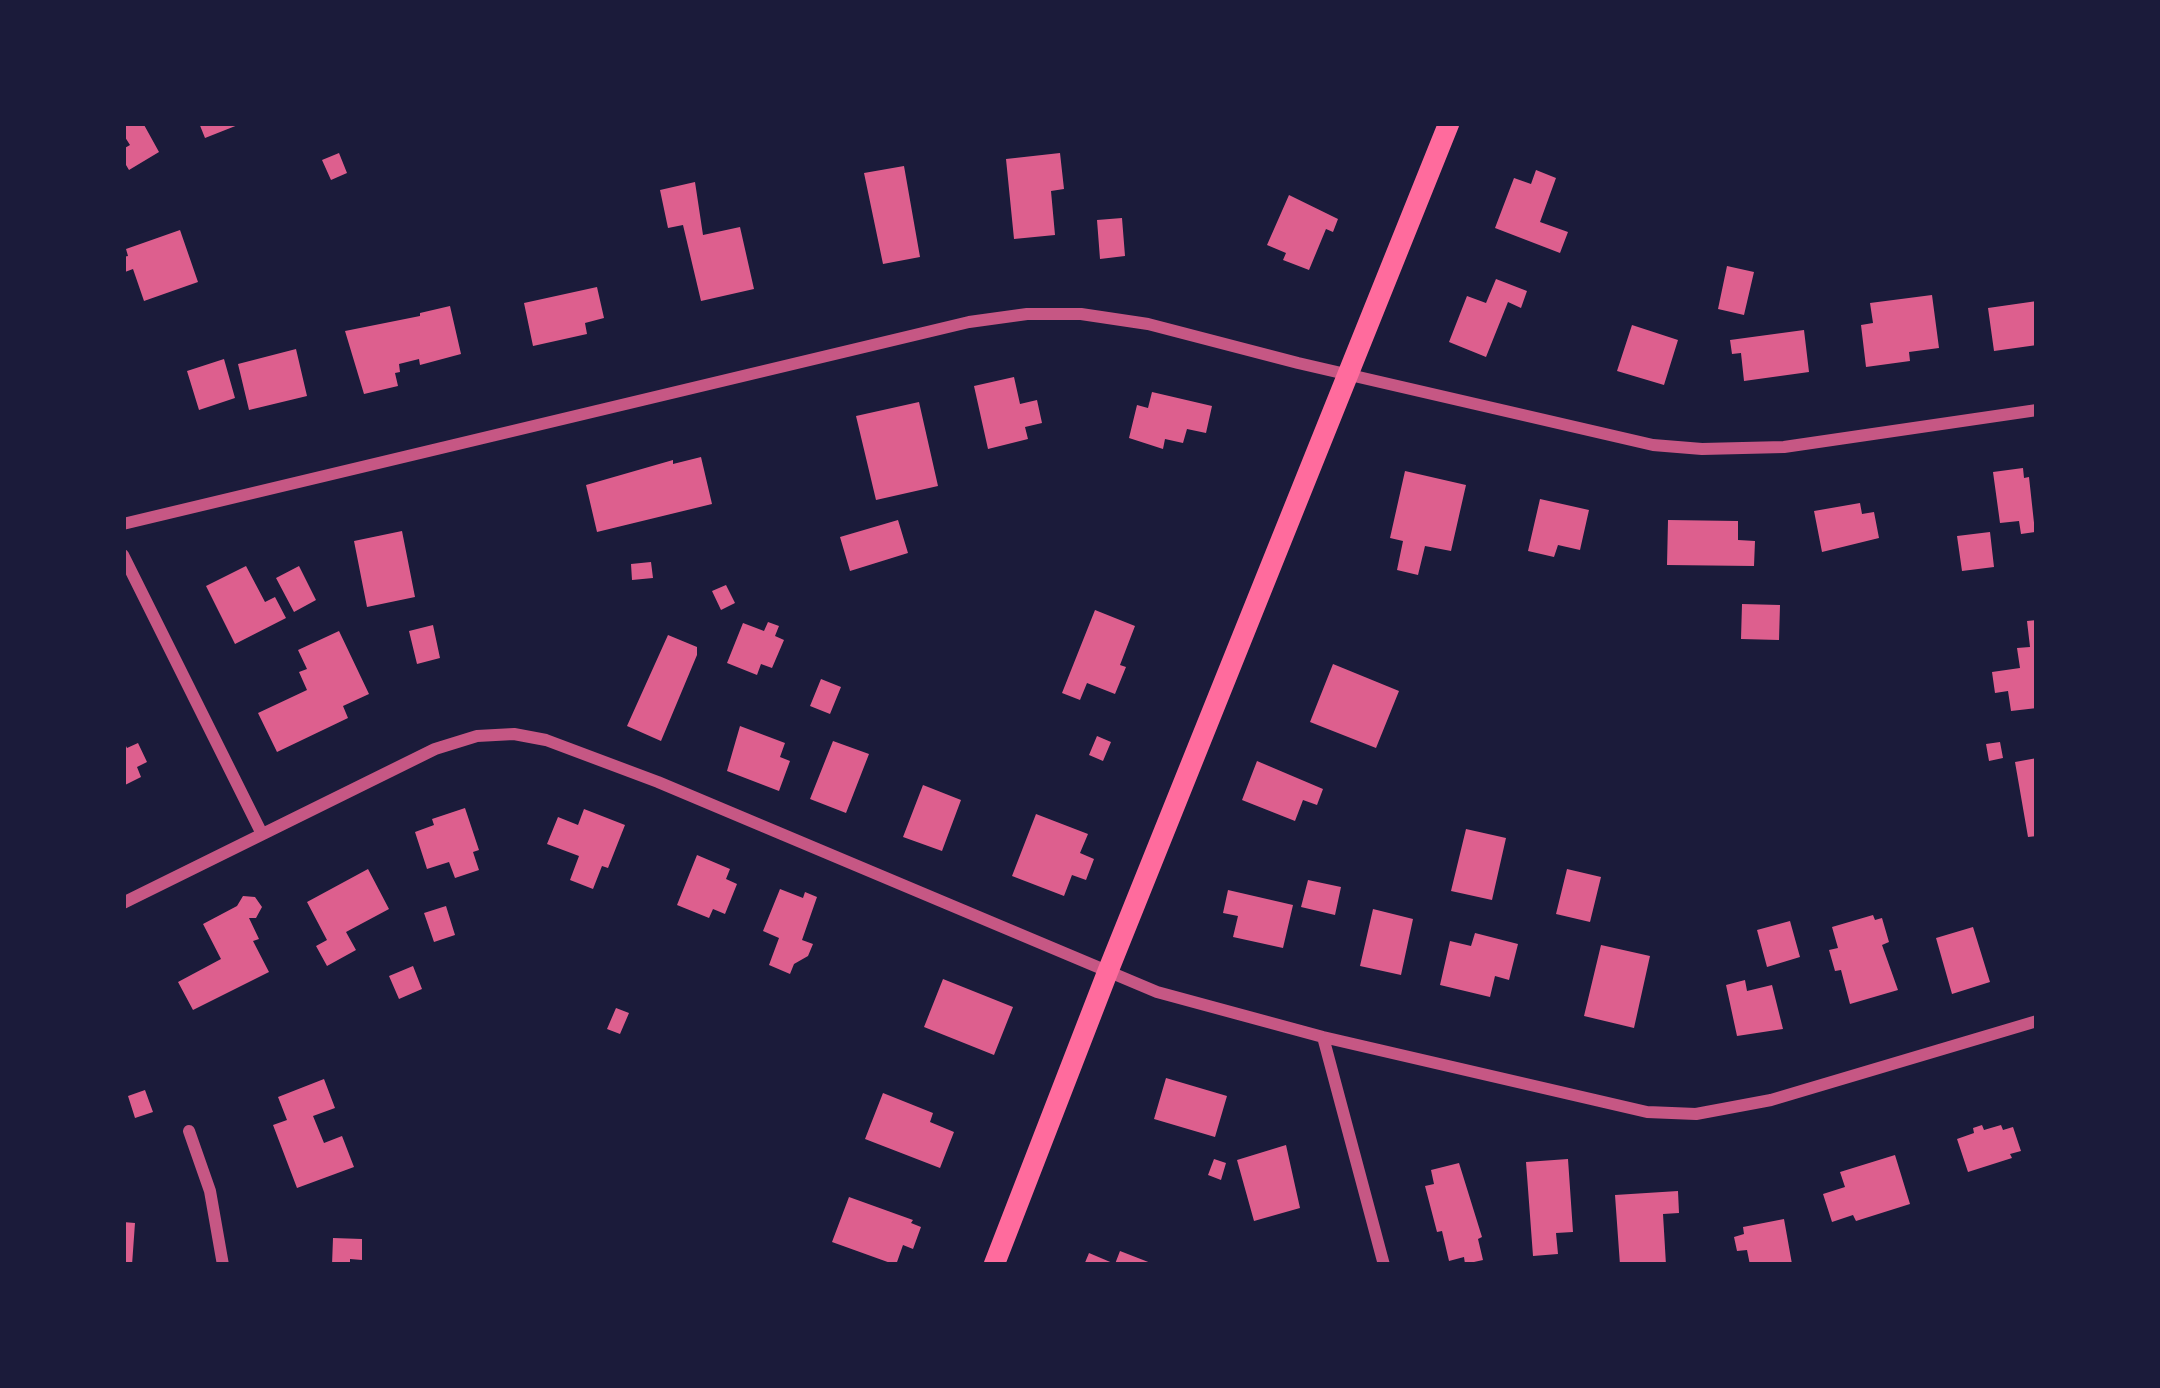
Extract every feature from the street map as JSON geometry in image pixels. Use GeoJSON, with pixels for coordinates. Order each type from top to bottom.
{"type":"FeatureCollection","features":[{"type":"Feature","properties":{"kind":"main road"},"geometry":{"type":"LineString","coordinates":[[994,1265],[1449,123]]}},
{"type":"Feature","properties":{"kind":"street"},"geometry":{"type":"LineString","coordinates":[[123,524],[969,322],[1027,314],[1081,314],[1148,324],[1628,441],[1702,449],[1784,447],[2037,410]]}},
{"type":"Feature","properties":{"kind":"street"},"geometry":{"type":"LineString","coordinates":[[123,555],[262,834]]}},
{"type":"Feature","properties":{"kind":"street"},"geometry":{"type":"LineString","coordinates":[[123,903],[435,748],[491,734],[526,735],[658,782],[1157,992],[1323,1037],[1647,1112],[1682,1115],[1771,1100],[2037,1021]]}},
{"type":"Feature","properties":{"kind":"street"},"geometry":{"type":"LineString","coordinates":[[1323,1037],[1384,1265]]}},
{"type":"Feature","properties":{"kind":"street"},"geometry":{"type":"LineString","coordinates":[[189,1131],[210,1190],[223,1265]]}},
{"type":"Feature","properties":{"kind":"building"},"geometry":{"type":"Polygon","coordinates":[[[123,123],[143,123],[159,152],[129,170],[123,160],[123,149],[130,145],[123,123]]]}},
{"type":"Feature","properties":{"kind":"building"},"geometry":{"type":"Polygon","coordinates":[[[199,123],[243,123],[205,138],[199,123]]]}},
{"type":"Feature","properties":{"kind":"building"},"geometry":{"type":"Polygon","coordinates":[[[339,153],[347,173],[331,180],[322,160],[339,153]]]}},
{"type":"Feature","properties":{"kind":"building"},"geometry":{"type":"Polygon","coordinates":[[[1060,153],[1064,189],[1051,191],[1055,235],[1014,239],[1006,159],[1060,153]]]}},
{"type":"Feature","properties":{"kind":"building"},"geometry":{"type":"Polygon","coordinates":[[[904,166],[920,257],[883,264],[864,173],[904,166]]]}},
{"type":"Feature","properties":{"kind":"building"},"geometry":{"type":"Polygon","coordinates":[[[1536,170],[1556,178],[1540,222],[1568,232],[1560,253],[1495,228],[1514,178],[1531,184],[1536,170]]]}},
{"type":"Feature","properties":{"kind":"building"},"geometry":{"type":"Polygon","coordinates":[[[695,182],[703,235],[740,227],[754,289],[701,301],[683,225],[668,228],[660,190],[695,182]]]}},
{"type":"Feature","properties":{"kind":"building"},"geometry":{"type":"Polygon","coordinates":[[[1289,195],[1338,219],[1333,232],[1326,229],[1309,270],[1283,260],[1286,253],[1267,245],[1289,195]]]}},
{"type":"Feature","properties":{"kind":"building"},"geometry":{"type":"Polygon","coordinates":[[[1122,218],[1125,256],[1100,259],[1097,220],[1122,218]]]}},
{"type":"Feature","properties":{"kind":"building"},"geometry":{"type":"Polygon","coordinates":[[[180,230],[198,282],[144,301],[133,269],[125,272],[123,267],[126,249],[180,230]]]}},
{"type":"Feature","properties":{"kind":"building"},"geometry":{"type":"Polygon","coordinates":[[[1727,266],[1754,272],[1744,315],[1718,309],[1727,266]]]}},
{"type":"Feature","properties":{"kind":"building"},"geometry":{"type":"Polygon","coordinates":[[[1496,279],[1527,291],[1521,308],[1508,302],[1486,357],[1449,342],[1467,296],[1486,303],[1496,279]]]}},
{"type":"Feature","properties":{"kind":"building"},"geometry":{"type":"Polygon","coordinates":[[[597,287],[604,318],[585,323],[587,334],[533,346],[524,303],[597,287]]]}},
{"type":"Feature","properties":{"kind":"building"},"geometry":{"type":"Polygon","coordinates":[[[1932,295],[1939,348],[1909,352],[1910,361],[1866,367],[1861,325],[1873,323],[1870,303],[1932,295]]]}},
{"type":"Feature","properties":{"kind":"building"},"geometry":{"type":"Polygon","coordinates":[[[2037,301],[2037,345],[1994,351],[1988,308],[2037,301]]]}},
{"type":"Feature","properties":{"kind":"building"},"geometry":{"type":"Polygon","coordinates":[[[450,306],[461,354],[420,365],[419,359],[399,364],[398,386],[364,394],[345,331],[450,306]]]}},
{"type":"Feature","properties":{"kind":"building"},"geometry":{"type":"Polygon","coordinates":[[[1632,325],[1678,340],[1664,385],[1617,371],[1632,325]]]}},
{"type":"Feature","properties":{"kind":"building"},"geometry":{"type":"Polygon","coordinates":[[[1804,330],[1809,372],[1744,381],[1741,353],[1732,354],[1730,340],[1804,330]]]}},
{"type":"Feature","properties":{"kind":"building"},"geometry":{"type":"Polygon","coordinates":[[[296,349],[307,396],[249,410],[238,364],[296,349]]]}},
{"type":"Feature","properties":{"kind":"building"},"geometry":{"type":"Polygon","coordinates":[[[224,359],[235,398],[199,410],[187,371],[224,359]]]}},
{"type":"Feature","properties":{"kind":"building"},"geometry":{"type":"Polygon","coordinates":[[[1014,377],[1020,404],[1037,400],[1042,423],[1025,427],[1028,439],[988,449],[974,386],[1014,377]]]}},
{"type":"Feature","properties":{"kind":"building"},"geometry":{"type":"Polygon","coordinates":[[[1152,392],[1212,406],[1206,433],[1187,429],[1183,443],[1165,439],[1163,449],[1129,438],[1137,405],[1148,408],[1152,392]]]}},
{"type":"Feature","properties":{"kind":"building"},"geometry":{"type":"Polygon","coordinates":[[[919,402],[938,486],[876,500],[856,416],[919,402]]]}},
{"type":"Feature","properties":{"kind":"building"},"geometry":{"type":"Polygon","coordinates":[[[701,457],[712,504],[597,532],[586,485],[673,460],[673,464],[701,457]]]}},
{"type":"Feature","properties":{"kind":"building"},"geometry":{"type":"Polygon","coordinates":[[[2023,468],[2024,478],[2029,477],[2035,532],[2021,534],[2019,521],[2000,523],[1993,472],[2023,468]]]}},
{"type":"Feature","properties":{"kind":"building"},"geometry":{"type":"Polygon","coordinates":[[[1405,471],[1466,485],[1451,551],[1425,546],[1418,575],[1397,570],[1403,541],[1390,538],[1405,471]]]}},
{"type":"Feature","properties":{"kind":"building"},"geometry":{"type":"Polygon","coordinates":[[[1540,499],[1589,510],[1580,550],[1558,545],[1554,557],[1528,551],[1540,499]]]}},
{"type":"Feature","properties":{"kind":"building"},"geometry":{"type":"Polygon","coordinates":[[[1860,503],[1862,514],[1874,512],[1879,538],[1822,552],[1814,511],[1860,503]]]}},
{"type":"Feature","properties":{"kind":"building"},"geometry":{"type":"Polygon","coordinates":[[[898,520],[908,553],[850,571],[840,537],[898,520]]]}},
{"type":"Feature","properties":{"kind":"building"},"geometry":{"type":"Polygon","coordinates":[[[1668,520],[1738,521],[1738,540],[1755,541],[1754,566],[1667,565],[1668,520]]]}},
{"type":"Feature","properties":{"kind":"building"},"geometry":{"type":"Polygon","coordinates":[[[402,531],[415,597],[367,607],[354,541],[402,531]]]}},
{"type":"Feature","properties":{"kind":"building"},"geometry":{"type":"Polygon","coordinates":[[[1990,532],[1994,567],[1962,571],[1957,536],[1990,532]]]}},
{"type":"Feature","properties":{"kind":"building"},"geometry":{"type":"Polygon","coordinates":[[[651,562],[653,578],[632,580],[631,564],[651,562]]]}},
{"type":"Feature","properties":{"kind":"building"},"geometry":{"type":"Polygon","coordinates":[[[246,566],[265,602],[275,597],[286,618],[235,644],[206,586],[246,566]]]}},
{"type":"Feature","properties":{"kind":"building"},"geometry":{"type":"Polygon","coordinates":[[[299,566],[316,600],[294,612],[276,578],[299,566]]]}},
{"type":"Feature","properties":{"kind":"building"},"geometry":{"type":"Polygon","coordinates":[[[726,585],[735,603],[721,610],[712,591],[726,585]]]}},
{"type":"Feature","properties":{"kind":"building"},"geometry":{"type":"Polygon","coordinates":[[[1742,604],[1780,605],[1779,640],[1741,639],[1742,604]]]}},
{"type":"Feature","properties":{"kind":"building"},"geometry":{"type":"Polygon","coordinates":[[[1095,610],[1135,626],[1115,694],[1087,683],[1080,700],[1062,693],[1095,610]]]}},
{"type":"Feature","properties":{"kind":"building"},"geometry":{"type":"Polygon","coordinates":[[[2037,620],[2037,708],[2011,711],[2008,691],[1995,693],[1992,672],[2020,668],[2017,648],[2030,647],[2027,621],[2037,620]]]}},
{"type":"Feature","properties":{"kind":"building"},"geometry":{"type":"Polygon","coordinates":[[[768,622],[779,626],[775,636],[784,640],[772,668],[761,664],[757,675],[727,663],[743,623],[764,631],[768,622]]]}},
{"type":"Feature","properties":{"kind":"building"},"geometry":{"type":"Polygon","coordinates":[[[433,625],[440,658],[417,664],[409,631],[433,625]]]}},
{"type":"Feature","properties":{"kind":"building"},"geometry":{"type":"Polygon","coordinates":[[[339,631],[369,694],[343,706],[348,718],[277,752],[258,713],[307,690],[299,672],[307,669],[298,650],[339,631]]]}},
{"type":"Feature","properties":{"kind":"building"},"geometry":{"type":"Polygon","coordinates":[[[668,635],[697,647],[697,655],[661,741],[627,726],[668,635]]]}},
{"type":"Feature","properties":{"kind":"building"},"geometry":{"type":"Polygon","coordinates":[[[1333,664],[1399,691],[1376,748],[1310,722],[1333,664]]]}},
{"type":"Feature","properties":{"kind":"building"},"geometry":{"type":"Polygon","coordinates":[[[821,679],[841,687],[830,714],[810,706],[821,679]]]}},
{"type":"Feature","properties":{"kind":"building"},"geometry":{"type":"Polygon","coordinates":[[[740,726],[785,743],[780,757],[790,761],[779,791],[727,771],[740,726]]]}},
{"type":"Feature","properties":{"kind":"building"},"geometry":{"type":"Polygon","coordinates":[[[1097,736],[1111,742],[1103,761],[1089,755],[1097,736]]]}},
{"type":"Feature","properties":{"kind":"building"},"geometry":{"type":"Polygon","coordinates":[[[123,740],[127,748],[138,743],[147,762],[137,767],[141,777],[123,786],[123,740]]]}},
{"type":"Feature","properties":{"kind":"building"},"geometry":{"type":"Polygon","coordinates":[[[833,741],[869,754],[846,813],[810,799],[833,741]]]}},
{"type":"Feature","properties":{"kind":"building"},"geometry":{"type":"Polygon","coordinates":[[[2000,742],[2003,758],[1989,761],[1986,744],[2000,742]]]}},
{"type":"Feature","properties":{"kind":"building"},"geometry":{"type":"Polygon","coordinates":[[[2037,758],[2037,836],[2028,837],[2015,762],[2037,758]]]}},
{"type":"Feature","properties":{"kind":"building"},"geometry":{"type":"Polygon","coordinates":[[[1257,761],[1323,789],[1317,805],[1303,800],[1295,821],[1242,800],[1257,761]]]}},
{"type":"Feature","properties":{"kind":"building"},"geometry":{"type":"Polygon","coordinates":[[[923,785],[961,800],[942,851],[903,837],[923,785]]]}},
{"type":"Feature","properties":{"kind":"building"},"geometry":{"type":"Polygon","coordinates":[[[465,808],[479,850],[473,852],[479,870],[455,878],[449,862],[427,869],[415,832],[434,825],[432,819],[465,808]]]}},
{"type":"Feature","properties":{"kind":"building"},"geometry":{"type":"Polygon","coordinates":[[[584,809],[625,825],[608,868],[602,866],[593,889],[570,880],[579,856],[547,844],[558,817],[578,825],[584,809]]]}},
{"type":"Feature","properties":{"kind":"building"},"geometry":{"type":"Polygon","coordinates":[[[1036,814],[1088,834],[1080,853],[1094,859],[1086,880],[1072,875],[1064,896],[1012,876],[1036,814]]]}},
{"type":"Feature","properties":{"kind":"building"},"geometry":{"type":"Polygon","coordinates":[[[1466,829],[1506,838],[1492,900],[1451,891],[1466,829]]]}},
{"type":"Feature","properties":{"kind":"building"},"geometry":{"type":"Polygon","coordinates":[[[697,855],[730,869],[726,879],[737,884],[725,914],[713,909],[709,918],[677,905],[697,855]]]}},
{"type":"Feature","properties":{"kind":"building"},"geometry":{"type":"Polygon","coordinates":[[[368,869],[389,909],[346,932],[356,950],[327,966],[316,946],[327,940],[307,902],[368,869]]]}},
{"type":"Feature","properties":{"kind":"building"},"geometry":{"type":"Polygon","coordinates":[[[1567,869],[1601,877],[1590,922],[1556,914],[1567,869]]]}},
{"type":"Feature","properties":{"kind":"building"},"geometry":{"type":"Polygon","coordinates":[[[1308,880],[1341,887],[1335,915],[1301,907],[1308,880]]]}},
{"type":"Feature","properties":{"kind":"building"},"geometry":{"type":"Polygon","coordinates":[[[780,889],[803,898],[805,892],[817,897],[802,940],[813,944],[790,974],[769,965],[779,938],[763,931],[780,889]]]}},
{"type":"Feature","properties":{"kind":"building"},"geometry":{"type":"Polygon","coordinates":[[[1228,890],[1293,905],[1283,948],[1233,937],[1238,916],[1223,913],[1228,890]]]}},
{"type":"Feature","properties":{"kind":"building"},"geometry":{"type":"Polygon","coordinates":[[[243,896],[255,897],[262,907],[256,918],[249,918],[259,939],[253,941],[269,972],[193,1010],[178,982],[221,959],[203,924],[237,906],[243,896]]]}},
{"type":"Feature","properties":{"kind":"building"},"geometry":{"type":"Polygon","coordinates":[[[446,906],[455,935],[434,942],[424,913],[446,906]]]}},
{"type":"Feature","properties":{"kind":"building"},"geometry":{"type":"Polygon","coordinates":[[[1373,909],[1413,919],[1401,975],[1360,966],[1373,909]]]}},
{"type":"Feature","properties":{"kind":"building"},"geometry":{"type":"Polygon","coordinates":[[[1873,915],[1875,920],[1882,918],[1889,942],[1882,945],[1898,990],[1850,1004],[1841,970],[1835,971],[1829,950],[1838,948],[1832,927],[1873,915]]]}},
{"type":"Feature","properties":{"kind":"building"},"geometry":{"type":"Polygon","coordinates":[[[1790,921],[1800,957],[1767,967],[1757,930],[1790,921]]]}},
{"type":"Feature","properties":{"kind":"building"},"geometry":{"type":"Polygon","coordinates":[[[1973,927],[1990,982],[1952,994],[1936,938],[1973,927]]]}},
{"type":"Feature","properties":{"kind":"building"},"geometry":{"type":"Polygon","coordinates":[[[1475,933],[1518,944],[1509,980],[1495,976],[1490,997],[1440,985],[1450,941],[1471,946],[1475,933]]]}},
{"type":"Feature","properties":{"kind":"building"},"geometry":{"type":"Polygon","coordinates":[[[1601,945],[1650,956],[1634,1028],[1584,1016],[1601,945]]]}},
{"type":"Feature","properties":{"kind":"building"},"geometry":{"type":"Polygon","coordinates":[[[413,966],[422,989],[399,999],[389,976],[413,966]]]}},
{"type":"Feature","properties":{"kind":"building"},"geometry":{"type":"Polygon","coordinates":[[[943,979],[1013,1007],[994,1055],[924,1027],[943,979]]]}},
{"type":"Feature","properties":{"kind":"building"},"geometry":{"type":"Polygon","coordinates":[[[1745,980],[1747,991],[1772,985],[1783,1029],[1737,1036],[1726,985],[1745,980]]]}},
{"type":"Feature","properties":{"kind":"building"},"geometry":{"type":"Polygon","coordinates":[[[616,1008],[629,1013],[620,1034],[607,1029],[616,1008]]]}},
{"type":"Feature","properties":{"kind":"building"},"geometry":{"type":"Polygon","coordinates":[[[1166,1078],[1227,1096],[1215,1137],[1154,1119],[1166,1078]]]}},
{"type":"Feature","properties":{"kind":"building"},"geometry":{"type":"Polygon","coordinates":[[[324,1079],[335,1108],[313,1116],[324,1143],[342,1136],[354,1167],[297,1188],[273,1125],[287,1120],[278,1097],[324,1079]]]}},
{"type":"Feature","properties":{"kind":"building"},"geometry":{"type":"Polygon","coordinates":[[[145,1090],[153,1112],[135,1118],[128,1096],[145,1090]]]}},
{"type":"Feature","properties":{"kind":"building"},"geometry":{"type":"Polygon","coordinates":[[[883,1093],[933,1113],[930,1122],[954,1132],[940,1168],[865,1139],[883,1093]]]}},
{"type":"Feature","properties":{"kind":"building"},"geometry":{"type":"Polygon","coordinates":[[[1982,1125],[1984,1130],[2013,1127],[2021,1151],[1968,1172],[1957,1139],[1982,1125]]]}},
{"type":"Feature","properties":{"kind":"building"},"geometry":{"type":"Polygon","coordinates":[[[1286,1145],[1300,1208],[1254,1221],[1237,1160],[1286,1145]]]}},
{"type":"Feature","properties":{"kind":"building"},"geometry":{"type":"Polygon","coordinates":[[[1895,1155],[1910,1204],[1856,1221],[1853,1215],[1832,1222],[1823,1194],[1845,1187],[1840,1172],[1895,1155]]]}},
{"type":"Feature","properties":{"kind":"building"},"geometry":{"type":"Polygon","coordinates":[[[1214,1159],[1226,1163],[1221,1180],[1208,1175],[1214,1159]]]}},
{"type":"Feature","properties":{"kind":"building"},"geometry":{"type":"Polygon","coordinates":[[[1568,1159],[1573,1232],[1556,1233],[1558,1254],[1533,1256],[1526,1162],[1568,1159]]]}},
{"type":"Feature","properties":{"kind":"building"},"geometry":{"type":"Polygon","coordinates":[[[1459,1163],[1482,1237],[1478,1239],[1483,1260],[1465,1264],[1464,1257],[1449,1261],[1425,1186],[1434,1184],[1431,1170],[1459,1163]]]}},
{"type":"Feature","properties":{"kind":"building"},"geometry":{"type":"Polygon","coordinates":[[[1678,1191],[1679,1213],[1663,1214],[1666,1265],[1620,1265],[1615,1195],[1678,1191]]]}},
{"type":"Feature","properties":{"kind":"building"},"geometry":{"type":"Polygon","coordinates":[[[849,1197],[921,1227],[913,1249],[903,1245],[896,1265],[832,1242],[849,1197]]]}},
{"type":"Feature","properties":{"kind":"building"},"geometry":{"type":"Polygon","coordinates":[[[1784,1219],[1792,1264],[1750,1265],[1747,1250],[1737,1251],[1734,1237],[1744,1234],[1743,1227],[1784,1219]]]}},
{"type":"Feature","properties":{"kind":"building"},"geometry":{"type":"Polygon","coordinates":[[[123,1222],[135,1223],[132,1265],[123,1265],[123,1222]]]}},
{"type":"Feature","properties":{"kind":"building"},"geometry":{"type":"Polygon","coordinates":[[[333,1238],[362,1239],[362,1260],[332,1265],[333,1238]]]}},
{"type":"Feature","properties":{"kind":"building"},"geometry":{"type":"Polygon","coordinates":[[[1120,1251],[1156,1265],[1084,1265],[1089,1253],[1115,1264],[1120,1251]]]}}]}
